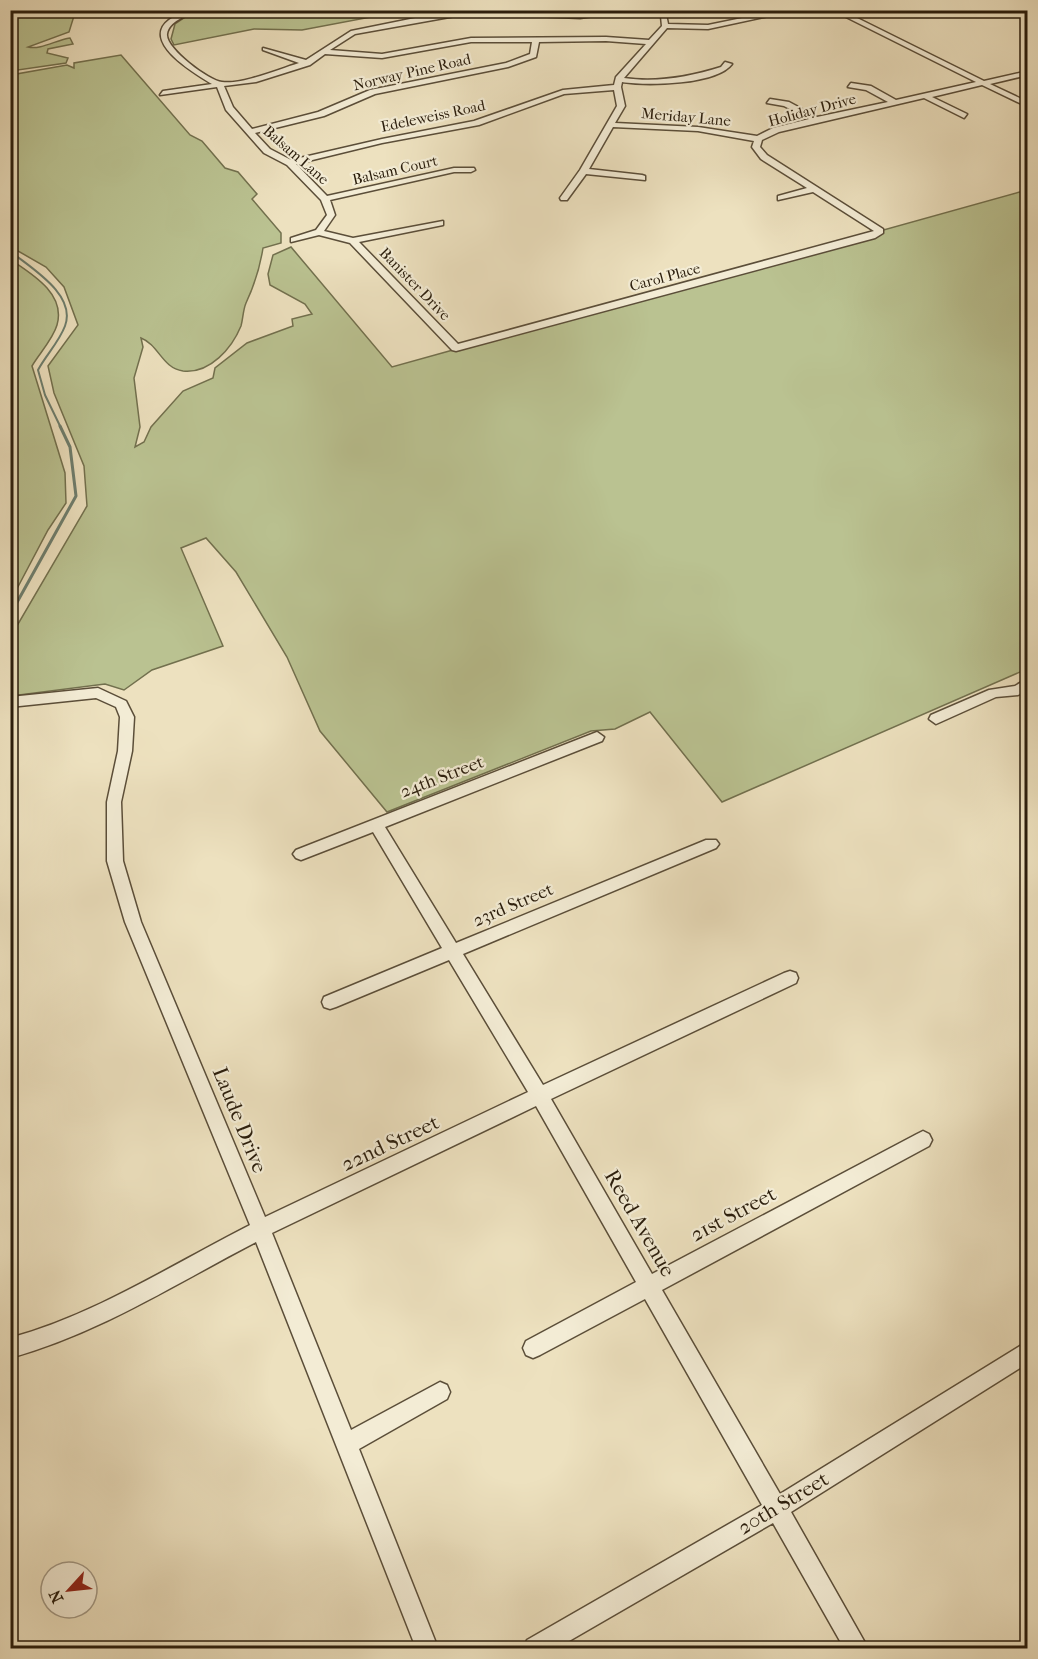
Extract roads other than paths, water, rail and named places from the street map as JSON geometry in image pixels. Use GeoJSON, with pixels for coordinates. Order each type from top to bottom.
{"type":"FeatureCollection","features":[{"type":"Feature","properties":{"kind":"street"},"geometry":{"type":"LineString","coordinates":[[192,10],[170,22],[164,34],[165,41],[187,66],[220,85]]}},
{"type":"Feature","properties":{"kind":"street"},"geometry":{"type":"LineString","coordinates":[[162,93],[253,80],[307,63],[346,36],[372,27],[460,12],[522,12],[580,16],[633,10]]}},
{"type":"Feature","properties":{"kind":"street"},"geometry":{"type":"LineString","coordinates":[[657,10],[664,15],[665,26]]}},
{"type":"Feature","properties":{"kind":"street"},"geometry":{"type":"LineString","coordinates":[[564,198],[584,171],[621,106],[618,83],[649,42],[665,26],[708,27],[793,10]]}},
{"type":"Feature","properties":{"kind":"street"},"geometry":{"type":"LineString","coordinates":[[835,10],[987,82]]}},
{"type":"Feature","properties":{"kind":"street"},"geometry":{"type":"LineString","coordinates":[[326,52],[381,56],[471,40],[606,39],[649,42]]}},
{"type":"Feature","properties":{"kind":"street","name":"Norway Pine Road"},"geometry":{"type":"LineString","coordinates":[[250,132],[321,114],[373,92],[508,65],[532,55],[536,41]]}},
{"type":"Feature","properties":{"kind":"street"},"geometry":{"type":"LineString","coordinates":[[265,49],[274,54],[307,63]]}},
{"type":"Feature","properties":{"kind":"street"},"geometry":{"type":"LineString","coordinates":[[930,52],[1028,105]]}},
{"type":"Feature","properties":{"kind":"street","name":"Edeleweiss Road"},"geometry":{"type":"LineString","coordinates":[[290,164],[382,141],[476,123],[563,92],[618,83],[673,82],[724,69],[728,64]]}},
{"type":"Feature","properties":{"kind":"street","name":"Holiday Drive"},"geometry":{"type":"LineString","coordinates":[[880,231],[764,157],[756,147],[758,139],[776,130],[816,120],[1028,73]]}},
{"type":"Feature","properties":{"kind":"street","name":"Balsam Lane"},"geometry":{"type":"LineString","coordinates":[[220,85],[229,108],[267,151],[290,164],[325,199],[331,215],[319,232]]}},
{"type":"Feature","properties":{"kind":"street"},"geometry":{"type":"LineString","coordinates":[[851,85],[868,88],[896,103]]}},
{"type":"Feature","properties":{"kind":"street"},"geometry":{"type":"LineString","coordinates":[[925,96],[964,117]]}},
{"type":"Feature","properties":{"kind":"street"},"geometry":{"type":"LineString","coordinates":[[770,101],[786,104],[816,120]]}},
{"type":"Feature","properties":{"kind":"street","name":"Meriday Lane"},"geometry":{"type":"LineString","coordinates":[[611,125],[698,129],[758,139]]}},
{"type":"Feature","properties":{"kind":"street","name":"Balsam Court"},"geometry":{"type":"LineString","coordinates":[[325,199],[454,170],[471,170]]}},
{"type":"Feature","properties":{"kind":"street"},"geometry":{"type":"LineString","coordinates":[[584,171],[642,178]]}},
{"type":"Feature","properties":{"kind":"street"},"geometry":{"type":"LineString","coordinates":[[781,198],[813,189]]}},
{"type":"Feature","properties":{"kind":"street"},"geometry":{"type":"LineString","coordinates":[[294,240],[319,232],[353,241],[440,223]]}},
{"type":"Feature","properties":{"kind":"street","name":"Carol Place"},"geometry":{"type":"LineString","coordinates":[[456,348],[861,240],[880,231]]}},
{"type":"Feature","properties":{"kind":"street","name":"Banister Drive"},"geometry":{"type":"LineString","coordinates":[[353,241],[456,348]]}},
{"type":"Feature","properties":{"kind":"street"},"geometry":{"type":"LineString","coordinates":[[936,719],[994,693],[1024,691]]}},
{"type":"Feature","properties":{"kind":"street","name":"Laude Drive"},"geometry":{"type":"LineString","coordinates":[[10,702],[98,693],[121,704],[127,717],[124,751],[114,802],[115,861],[133,922],[261,1229],[427,1648]]}},
{"type":"Feature","properties":{"kind":"street","name":"24th Street"},"geometry":{"type":"LineString","coordinates":[[301,854],[597,737]]}},
{"type":"Feature","properties":{"kind":"street","name":"Reed Avenue"},"geometry":{"type":"LineString","coordinates":[[376,824],[540,1097],[857,1648]]}},
{"type":"Feature","properties":{"kind":"street","name":"23rd Street"},"geometry":{"type":"LineString","coordinates":[[330,1002],[711,844]]}},
{"type":"Feature","properties":{"kind":"street","name":"22nd Street"},"geometry":{"type":"LineString","coordinates":[[10,1348],[42,1341],[126,1303],[261,1229],[790,978]]}},
{"type":"Feature","properties":{"kind":"street","name":"21st Street"},"geometry":{"type":"LineString","coordinates":[[533,1348],[923,1140]]}},
{"type":"Feature","properties":{"kind":"street","name":"20th Street"},"geometry":{"type":"LineString","coordinates":[[535,1648],[776,1509],[1028,1351]]}},
{"type":"Feature","properties":{"kind":"street"},"geometry":{"type":"LineString","coordinates":[[346,1444],[440,1392]]}},
{"type":"Feature","properties":{"kind":"waterway"},"geometry":{"type":"LineString","coordinates":[[10,251],[49,282],[64,303],[67,314],[65,326],[38,370],[45,395],[61,428]]}},
{"type":"Feature","properties":{"kind":"waterway"},"geometry":{"type":"LineString","coordinates":[[10,615],[76,496],[70,447],[60,426]]}}]}
